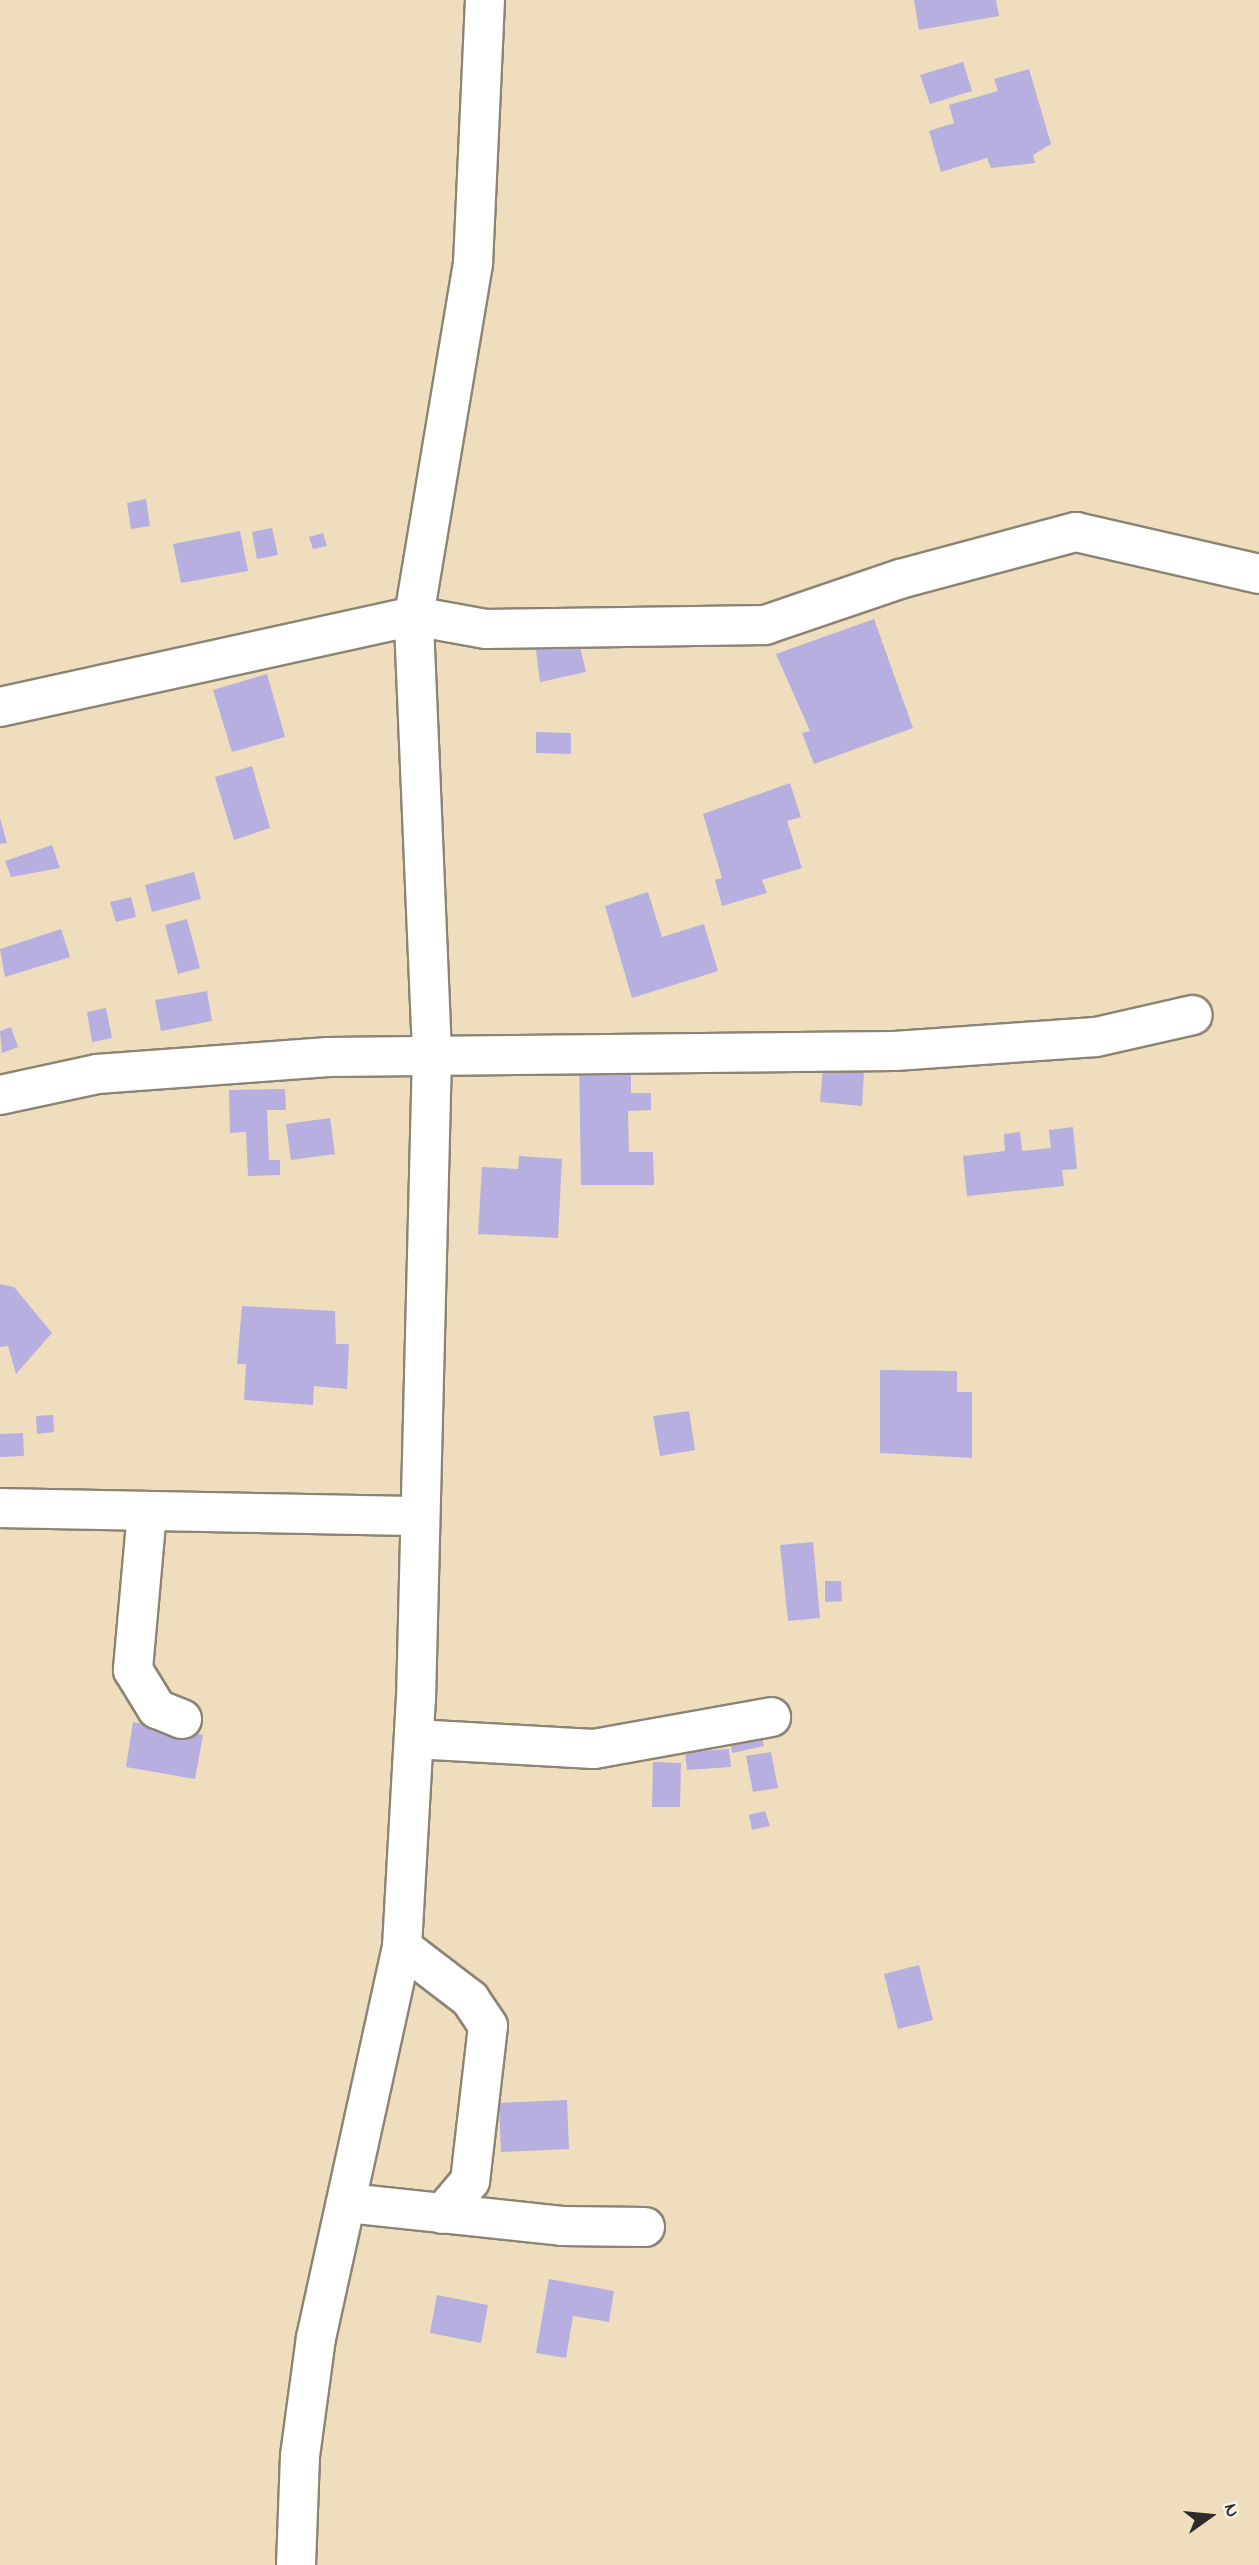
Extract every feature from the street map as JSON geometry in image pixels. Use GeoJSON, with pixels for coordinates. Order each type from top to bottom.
{"type":"FeatureCollection","features":[{"type":"Feature","properties":{"kind":"street"},"geometry":{"type":"LineString","coordinates":[[296,2565],[300,2456],[316,2338],[348,2203],[402,1947],[414,1739],[432,1053],[414,616],[472,264],[485,0]]}},
{"type":"Feature","properties":{"kind":"street"},"geometry":{"type":"LineString","coordinates":[[0,707],[414,616],[486,629],[746,627],[1076,532],[1259,574]]}},
{"type":"Feature","properties":{"kind":"street"},"geometry":{"type":"LineString","coordinates":[[0,1095],[97,1074],[432,1053],[895,1051],[1096,1037],[1193,1015]]}},
{"type":"Feature","properties":{"kind":"street"},"geometry":{"type":"LineString","coordinates":[[0,1508],[419,1516]]}},
{"type":"Feature","properties":{"kind":"street"},"geometry":{"type":"LineString","coordinates":[[147,1512],[133,1670],[157,1709],[182,1719]]}},
{"type":"Feature","properties":{"kind":"street"},"geometry":{"type":"LineString","coordinates":[[414,1739],[594,1749],[771,1717]]}},
{"type":"Feature","properties":{"kind":"street"},"geometry":{"type":"LineString","coordinates":[[402,1947],[470,1999],[488,2026],[470,2181],[442,2214]]}},
{"type":"Feature","properties":{"kind":"street"},"geometry":{"type":"LineString","coordinates":[[348,2203],[562,2226],[645,2227]]}},
{"type":"Feature","properties":{"kind":"building"},"geometry":{"type":"Polygon","coordinates":[[[914,0],[996,0],[999,16],[919,30],[914,0]]]}},
{"type":"Feature","properties":{"kind":"building"},"geometry":{"type":"Polygon","coordinates":[[[963,62],[972,91],[930,104],[920,75],[963,62]]]}},
{"type":"Feature","properties":{"kind":"building"},"geometry":{"type":"Polygon","coordinates":[[[1029,69],[1051,144],[1033,155],[1035,163],[991,168],[987,158],[941,172],[929,131],[954,123],[949,105],[998,91],[994,79],[1029,69]]]}},
{"type":"Feature","properties":{"kind":"building"},"geometry":{"type":"Polygon","coordinates":[[[146,499],[150,526],[131,529],[127,503],[146,499]]]}},
{"type":"Feature","properties":{"kind":"building"},"geometry":{"type":"Polygon","coordinates":[[[272,528],[278,555],[257,559],[252,532],[272,528]]]}},
{"type":"Feature","properties":{"kind":"building"},"geometry":{"type":"Polygon","coordinates":[[[240,531],[248,571],[181,583],[173,544],[240,531]]]}},
{"type":"Feature","properties":{"kind":"building"},"geometry":{"type":"Polygon","coordinates":[[[323,533],[327,546],[313,549],[309,537],[323,533]]]}},
{"type":"Feature","properties":{"kind":"building"},"geometry":{"type":"Polygon","coordinates":[[[874,619],[913,728],[814,764],[802,733],[810,731],[776,654],[874,619]]]}},
{"type":"Feature","properties":{"kind":"building"},"geometry":{"type":"Polygon","coordinates":[[[579,642],[586,672],[540,682],[536,650],[579,642]]]}},
{"type":"Feature","properties":{"kind":"building"},"geometry":{"type":"Polygon","coordinates":[[[267,674],[285,737],[232,752],[213,690],[267,674]]]}},
{"type":"Feature","properties":{"kind":"building"},"geometry":{"type":"Polygon","coordinates":[[[536,732],[571,733],[571,754],[536,753],[536,732]]]}},
{"type":"Feature","properties":{"kind":"building"},"geometry":{"type":"Polygon","coordinates":[[[252,766],[270,828],[234,840],[215,777],[252,766]]]}},
{"type":"Feature","properties":{"kind":"building"},"geometry":{"type":"Polygon","coordinates":[[[790,783],[801,817],[787,821],[802,868],[762,880],[767,893],[722,906],[715,880],[722,878],[703,814],[790,783]]]}},
{"type":"Feature","properties":{"kind":"building"},"geometry":{"type":"Polygon","coordinates":[[[0,818],[7,843],[0,844],[0,818]]]}},
{"type":"Feature","properties":{"kind":"building"},"geometry":{"type":"Polygon","coordinates":[[[52,845],[60,868],[11,877],[5,861],[52,845]]]}},
{"type":"Feature","properties":{"kind":"building"},"geometry":{"type":"Polygon","coordinates":[[[194,872],[201,899],[152,912],[145,885],[194,872]]]}},
{"type":"Feature","properties":{"kind":"building"},"geometry":{"type":"Polygon","coordinates":[[[648,892],[662,937],[704,924],[718,971],[632,998],[605,906],[648,892]]]}},
{"type":"Feature","properties":{"kind":"building"},"geometry":{"type":"Polygon","coordinates":[[[131,897],[136,917],[116,922],[110,902],[131,897]]]}},
{"type":"Feature","properties":{"kind":"building"},"geometry":{"type":"Polygon","coordinates":[[[187,919],[200,968],[178,974],[165,925],[187,919]]]}},
{"type":"Feature","properties":{"kind":"building"},"geometry":{"type":"Polygon","coordinates":[[[61,929],[70,957],[5,977],[0,949],[61,929]]]}},
{"type":"Feature","properties":{"kind":"building"},"geometry":{"type":"Polygon","coordinates":[[[207,991],[212,1021],[161,1031],[155,1000],[207,991]]]}},
{"type":"Feature","properties":{"kind":"building"},"geometry":{"type":"Polygon","coordinates":[[[106,1008],[112,1038],[92,1042],[87,1012],[106,1008]]]}},
{"type":"Feature","properties":{"kind":"building"},"geometry":{"type":"Polygon","coordinates":[[[11,1027],[18,1047],[2,1053],[0,1031],[11,1027]]]}},
{"type":"Feature","properties":{"kind":"building"},"geometry":{"type":"Polygon","coordinates":[[[631,1059],[631,1093],[651,1093],[651,1110],[628,1111],[629,1152],[653,1152],[654,1185],[581,1185],[579,1060],[631,1059]]]}},
{"type":"Feature","properties":{"kind":"building"},"geometry":{"type":"Polygon","coordinates":[[[823,1068],[864,1072],[862,1106],[820,1102],[823,1068]]]}},
{"type":"Feature","properties":{"kind":"building"},"geometry":{"type":"Polygon","coordinates":[[[285,1089],[286,1110],[267,1110],[269,1160],[280,1160],[280,1175],[248,1176],[246,1132],[230,1133],[229,1090],[285,1089]]]}},
{"type":"Feature","properties":{"kind":"building"},"geometry":{"type":"Polygon","coordinates":[[[330,1118],[335,1154],[291,1160],[286,1124],[330,1118]]]}},
{"type":"Feature","properties":{"kind":"building"},"geometry":{"type":"Polygon","coordinates":[[[1073,1127],[1077,1169],[1062,1170],[1064,1186],[967,1196],[963,1156],[1005,1151],[1004,1134],[1020,1132],[1022,1151],[1051,1148],[1049,1130],[1073,1127]]]}},
{"type":"Feature","properties":{"kind":"building"},"geometry":{"type":"Polygon","coordinates":[[[519,1156],[562,1159],[558,1238],[478,1234],[482,1167],[518,1169],[519,1156]]]}},
{"type":"Feature","properties":{"kind":"building"},"geometry":{"type":"Polygon","coordinates":[[[0,1284],[14,1287],[52,1333],[16,1374],[8,1346],[0,1347],[0,1284]]]}},
{"type":"Feature","properties":{"kind":"building"},"geometry":{"type":"Polygon","coordinates":[[[242,1306],[335,1311],[336,1344],[349,1344],[347,1389],[314,1386],[313,1405],[244,1400],[246,1364],[237,1364],[242,1306]]]}},
{"type":"Feature","properties":{"kind":"building"},"geometry":{"type":"Polygon","coordinates":[[[880,1370],[957,1371],[957,1392],[972,1392],[972,1458],[880,1453],[880,1370]]]}},
{"type":"Feature","properties":{"kind":"building"},"geometry":{"type":"Polygon","coordinates":[[[689,1411],[695,1450],[660,1456],[653,1416],[689,1411]]]}},
{"type":"Feature","properties":{"kind":"building"},"geometry":{"type":"Polygon","coordinates":[[[53,1415],[54,1432],[37,1434],[36,1416],[53,1415]]]}},
{"type":"Feature","properties":{"kind":"building"},"geometry":{"type":"Polygon","coordinates":[[[23,1433],[24,1456],[0,1457],[0,1434],[23,1433]]]}},
{"type":"Feature","properties":{"kind":"building"},"geometry":{"type":"Polygon","coordinates":[[[813,1542],[820,1618],[788,1621],[780,1545],[813,1542]]]}},
{"type":"Feature","properties":{"kind":"building"},"geometry":{"type":"Polygon","coordinates":[[[825,1581],[841,1581],[842,1601],[825,1602],[825,1581]]]}},
{"type":"Feature","properties":{"kind":"building"},"geometry":{"type":"Polygon","coordinates":[[[133,1722],[203,1735],[195,1779],[126,1767],[133,1722]]]}},
{"type":"Feature","properties":{"kind":"building"},"geometry":{"type":"Polygon","coordinates":[[[760,1729],[764,1746],[732,1753],[729,1736],[760,1729]]]}},
{"type":"Feature","properties":{"kind":"building"},"geometry":{"type":"Polygon","coordinates":[[[729,1749],[731,1767],[687,1770],[685,1752],[729,1749]]]}},
{"type":"Feature","properties":{"kind":"building"},"geometry":{"type":"Polygon","coordinates":[[[771,1752],[778,1788],[753,1792],[746,1756],[771,1752]]]}},
{"type":"Feature","properties":{"kind":"building"},"geometry":{"type":"Polygon","coordinates":[[[653,1762],[681,1763],[680,1807],[652,1807],[653,1762]]]}},
{"type":"Feature","properties":{"kind":"building"},"geometry":{"type":"Polygon","coordinates":[[[765,1811],[770,1826],[752,1830],[749,1815],[765,1811]]]}},
{"type":"Feature","properties":{"kind":"building"},"geometry":{"type":"Polygon","coordinates":[[[919,1965],[933,2020],[898,2029],[884,1974],[919,1965]]]}},
{"type":"Feature","properties":{"kind":"building"},"geometry":{"type":"Polygon","coordinates":[[[567,2100],[569,2149],[501,2152],[499,2103],[567,2100]]]}},
{"type":"Feature","properties":{"kind":"building"},"geometry":{"type":"Polygon","coordinates":[[[549,2279],[614,2291],[609,2322],[573,2316],[566,2358],[536,2353],[549,2279]]]}},
{"type":"Feature","properties":{"kind":"building"},"geometry":{"type":"Polygon","coordinates":[[[437,2295],[488,2305],[481,2343],[430,2333],[437,2295]]]}}]}
